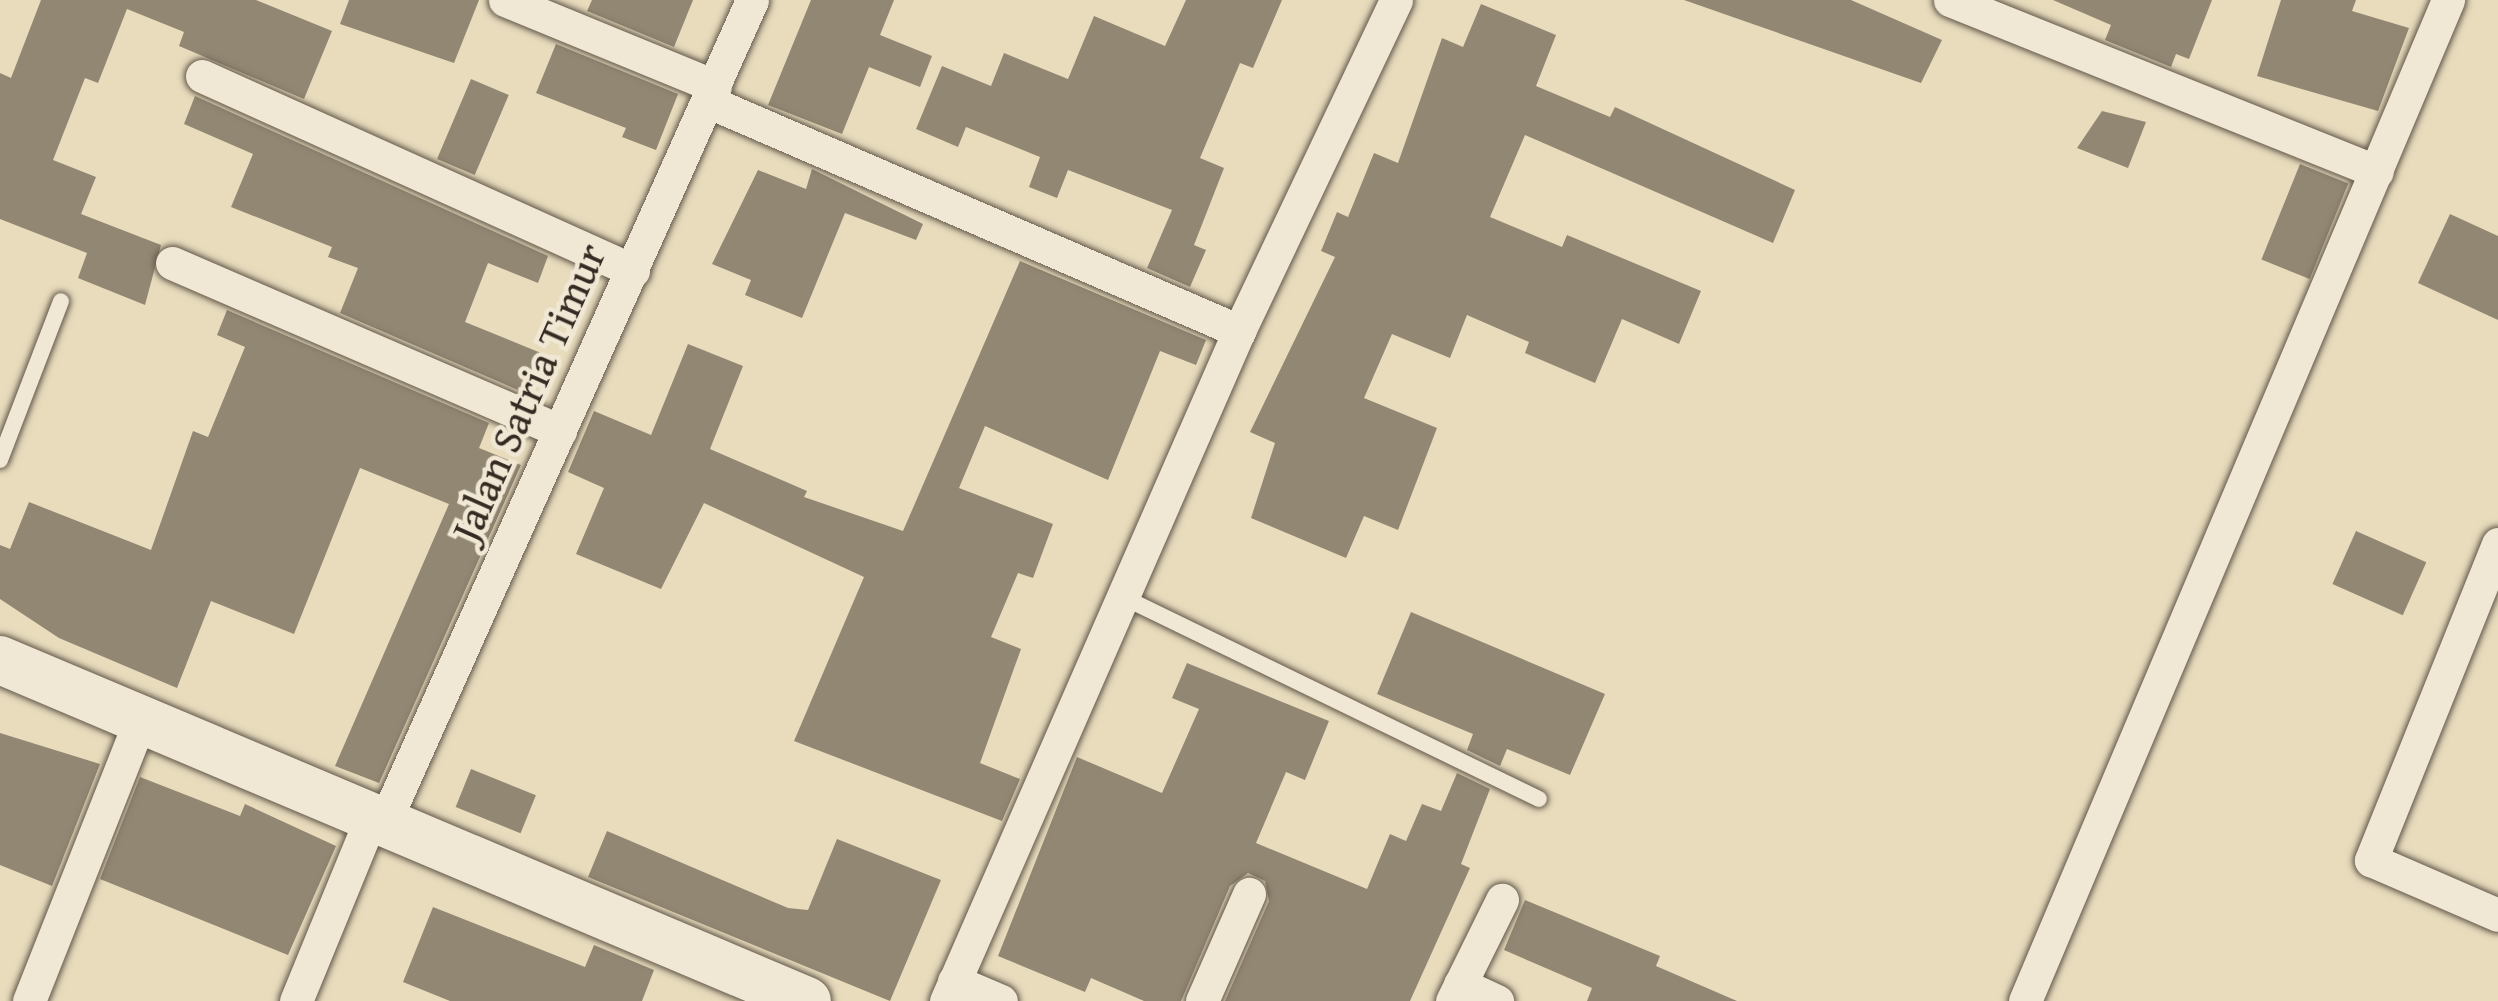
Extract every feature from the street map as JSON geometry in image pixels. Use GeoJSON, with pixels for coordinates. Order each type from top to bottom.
{"type":"FeatureCollection","features":[{"type":"Feature","properties":{"kind":"street"},"geometry":{"type":"LineString","coordinates":[[505,0],[1239,331]]}},
{"type":"Feature","properties":{"kind":"street","name":"Jalan Satria Timur"},"geometry":{"type":"LineString","coordinates":[[296,1001],[560,431],[752,0]]}},
{"type":"Feature","properties":{"kind":"street"},"geometry":{"type":"LineString","coordinates":[[1001,1001],[950,991],[1239,331],[1396,0]]}},
{"type":"Feature","properties":{"kind":"street"},"geometry":{"type":"LineString","coordinates":[[1950,0],[2377,172]]}},
{"type":"Feature","properties":{"kind":"street"},"geometry":{"type":"LineString","coordinates":[[2025,1001],[2448,0]]}},
{"type":"Feature","properties":{"kind":"street"},"geometry":{"type":"LineString","coordinates":[[202,76],[632,271]]}},
{"type":"Feature","properties":{"kind":"street"},"geometry":{"type":"LineString","coordinates":[[172,263],[560,431]]}},
{"type":"Feature","properties":{"kind":"street"},"geometry":{"type":"LineString","coordinates":[[2498,544],[2371,860],[2498,915]]}},
{"type":"Feature","properties":{"kind":"street"},"geometry":{"type":"LineString","coordinates":[[0,660],[807,1001]]}},
{"type":"Feature","properties":{"kind":"street"},"geometry":{"type":"LineString","coordinates":[[29,1001],[140,720]]}},
{"type":"Feature","properties":{"kind":"street"},"geometry":{"type":"LineString","coordinates":[[1202,1001],[1249,894]]}},
{"type":"Feature","properties":{"kind":"street"},"geometry":{"type":"LineString","coordinates":[[1497,1001],[1456,992],[1502,900]]}},
{"type":"Feature","properties":{"kind":"lane"},"geometry":{"type":"LineString","coordinates":[[0,460],[61,301]]}},
{"type":"Feature","properties":{"kind":"lane"},"geometry":{"type":"LineString","coordinates":[[1125,598],[1539,799]]}},
{"type":"Feature","properties":{"kind":"building"},"geometry":{"type":"Polygon","coordinates":[[[41,0],[256,0],[332,31],[304,99],[179,46],[184,32],[127,9],[98,83],[85,78],[53,160],[96,177],[81,214],[161,245],[145,305],[78,278],[87,253],[0,219],[0,73],[11,78],[41,0]]]}},
{"type":"Feature","properties":{"kind":"building"},"geometry":{"type":"Polygon","coordinates":[[[349,0],[479,0],[454,63],[340,24],[349,0]]]}},
{"type":"Feature","properties":{"kind":"building"},"geometry":{"type":"Polygon","coordinates":[[[592,0],[693,0],[674,47],[587,11],[592,0]]]}},
{"type":"Feature","properties":{"kind":"building"},"geometry":{"type":"Polygon","coordinates":[[[811,0],[894,0],[880,35],[932,56],[920,87],[869,67],[842,134],[768,105],[811,0]]]}},
{"type":"Feature","properties":{"kind":"building"},"geometry":{"type":"Polygon","coordinates":[[[1186,0],[1282,0],[1253,68],[1240,63],[1200,158],[1224,168],[1194,245],[1206,250],[1190,287],[1147,268],[1172,210],[1068,170],[1057,198],[1029,187],[1040,157],[966,127],[958,147],[916,129],[942,66],[991,86],[1004,53],[1068,79],[1094,16],[1165,46],[1186,0]]]}},
{"type":"Feature","properties":{"kind":"building"},"geometry":{"type":"Polygon","coordinates":[[[1684,0],[1851,0],[1942,40],[1921,83],[1684,0]]]}},
{"type":"Feature","properties":{"kind":"building"},"geometry":{"type":"Polygon","coordinates":[[[2053,0],[2212,0],[2189,59],[2176,54],[2171,67],[2105,40],[2111,25],[2053,0]]]}},
{"type":"Feature","properties":{"kind":"building"},"geometry":{"type":"Polygon","coordinates":[[[2281,0],[2356,0],[2352,11],[2409,28],[2378,111],[2257,76],[2281,0]]]}},
{"type":"Feature","properties":{"kind":"building"},"geometry":{"type":"Polygon","coordinates":[[[1481,4],[1556,35],[1536,86],[1610,117],[1615,107],[1795,190],[1773,243],[1525,135],[1490,217],[1562,247],[1567,235],[1701,291],[1679,344],[1622,319],[1595,383],[1525,353],[1529,342],[1467,315],[1450,358],[1392,334],[1364,398],[1437,428],[1398,530],[1364,516],[1346,558],[1251,518],[1275,443],[1250,432],[1335,257],[1321,251],[1337,212],[1348,217],[1374,153],[1398,163],[1442,38],[1463,47],[1481,4]]]}},
{"type":"Feature","properties":{"kind":"building"},"geometry":{"type":"Polygon","coordinates":[[[556,44],[678,94],[656,150],[622,137],[626,128],[536,93],[556,44]]]}},
{"type":"Feature","properties":{"kind":"building"},"geometry":{"type":"Polygon","coordinates":[[[471,79],[509,95],[475,175],[437,159],[471,79]]]}},
{"type":"Feature","properties":{"kind":"building"},"geometry":{"type":"Polygon","coordinates":[[[195,96],[548,256],[538,283],[488,263],[465,322],[541,353],[525,393],[340,313],[358,268],[328,257],[332,247],[231,207],[253,154],[184,124],[195,96]]]}},
{"type":"Feature","properties":{"kind":"building"},"geometry":{"type":"Polygon","coordinates":[[[2102,111],[2146,122],[2128,168],[2077,148],[2102,111]]]}},
{"type":"Feature","properties":{"kind":"building"},"geometry":{"type":"Polygon","coordinates":[[[2300,164],[2348,183],[2310,279],[2261,259],[2300,164]]]}},
{"type":"Feature","properties":{"kind":"building"},"geometry":{"type":"Polygon","coordinates":[[[812,169],[923,224],[916,240],[845,213],[802,318],[745,295],[751,280],[712,264],[758,170],[806,189],[812,169]]]}},
{"type":"Feature","properties":{"kind":"building"},"geometry":{"type":"Polygon","coordinates":[[[2450,214],[2498,236],[2498,320],[2418,283],[2450,214]]]}},
{"type":"Feature","properties":{"kind":"building"},"geometry":{"type":"Polygon","coordinates":[[[1020,261],[1206,340],[1196,365],[1160,351],[1108,480],[985,426],[959,488],[1053,524],[1033,578],[1018,573],[991,637],[1021,649],[980,763],[1020,779],[1002,821],[794,741],[864,577],[704,503],[661,589],[576,554],[604,488],[568,472],[594,411],[651,435],[688,344],[743,366],[710,449],[807,491],[804,497],[903,531],[1020,261]]]}},
{"type":"Feature","properties":{"kind":"building"},"geometry":{"type":"Polygon","coordinates":[[[227,310],[489,423],[479,448],[521,465],[379,783],[335,766],[449,504],[360,468],[294,634],[211,601],[177,688],[59,638],[0,599],[0,545],[10,549],[29,502],[151,550],[193,431],[208,437],[245,347],[217,335],[227,310]]]}},
{"type":"Feature","properties":{"kind":"building"},"geometry":{"type":"Polygon","coordinates":[[[2356,531],[2426,562],[2403,615],[2332,584],[2356,531]]]}},
{"type":"Feature","properties":{"kind":"building"},"geometry":{"type":"Polygon","coordinates":[[[1411,612],[1605,694],[1570,775],[1507,749],[1500,766],[1467,750],[1473,734],[1377,694],[1411,612]]]}},
{"type":"Feature","properties":{"kind":"building"},"geometry":{"type":"Polygon","coordinates":[[[1187,663],[1329,721],[1305,780],[1286,772],[1256,843],[1367,889],[1390,834],[1406,841],[1422,804],[1441,811],[1457,773],[1490,789],[1461,864],[1470,868],[1410,1001],[1225,1001],[1269,901],[1265,881],[1248,873],[1230,886],[1181,1001],[1144,1001],[1091,978],[1085,992],[998,956],[1077,757],[1162,793],[1199,709],[1172,698],[1187,663]]]}},
{"type":"Feature","properties":{"kind":"building"},"geometry":{"type":"Polygon","coordinates":[[[0,733],[100,764],[52,886],[0,865],[0,733]]]}},
{"type":"Feature","properties":{"kind":"building"},"geometry":{"type":"Polygon","coordinates":[[[471,769],[536,795],[521,833],[456,807],[471,769]]]}},
{"type":"Feature","properties":{"kind":"building"},"geometry":{"type":"Polygon","coordinates":[[[140,777],[240,816],[245,804],[336,846],[288,955],[100,879],[140,777]]]}},
{"type":"Feature","properties":{"kind":"building"},"geometry":{"type":"Polygon","coordinates":[[[607,831],[788,908],[808,910],[837,839],[941,880],[890,1001],[588,877],[607,831]]]}},
{"type":"Feature","properties":{"kind":"building"},"geometry":{"type":"Polygon","coordinates":[[[1525,900],[1660,956],[1656,966],[1737,1001],[1587,1001],[1592,988],[1504,950],[1525,900]]]}},
{"type":"Feature","properties":{"kind":"building"},"geometry":{"type":"Polygon","coordinates":[[[433,907],[585,967],[594,945],[654,970],[642,1001],[450,1001],[403,982],[433,907]]]}}]}
